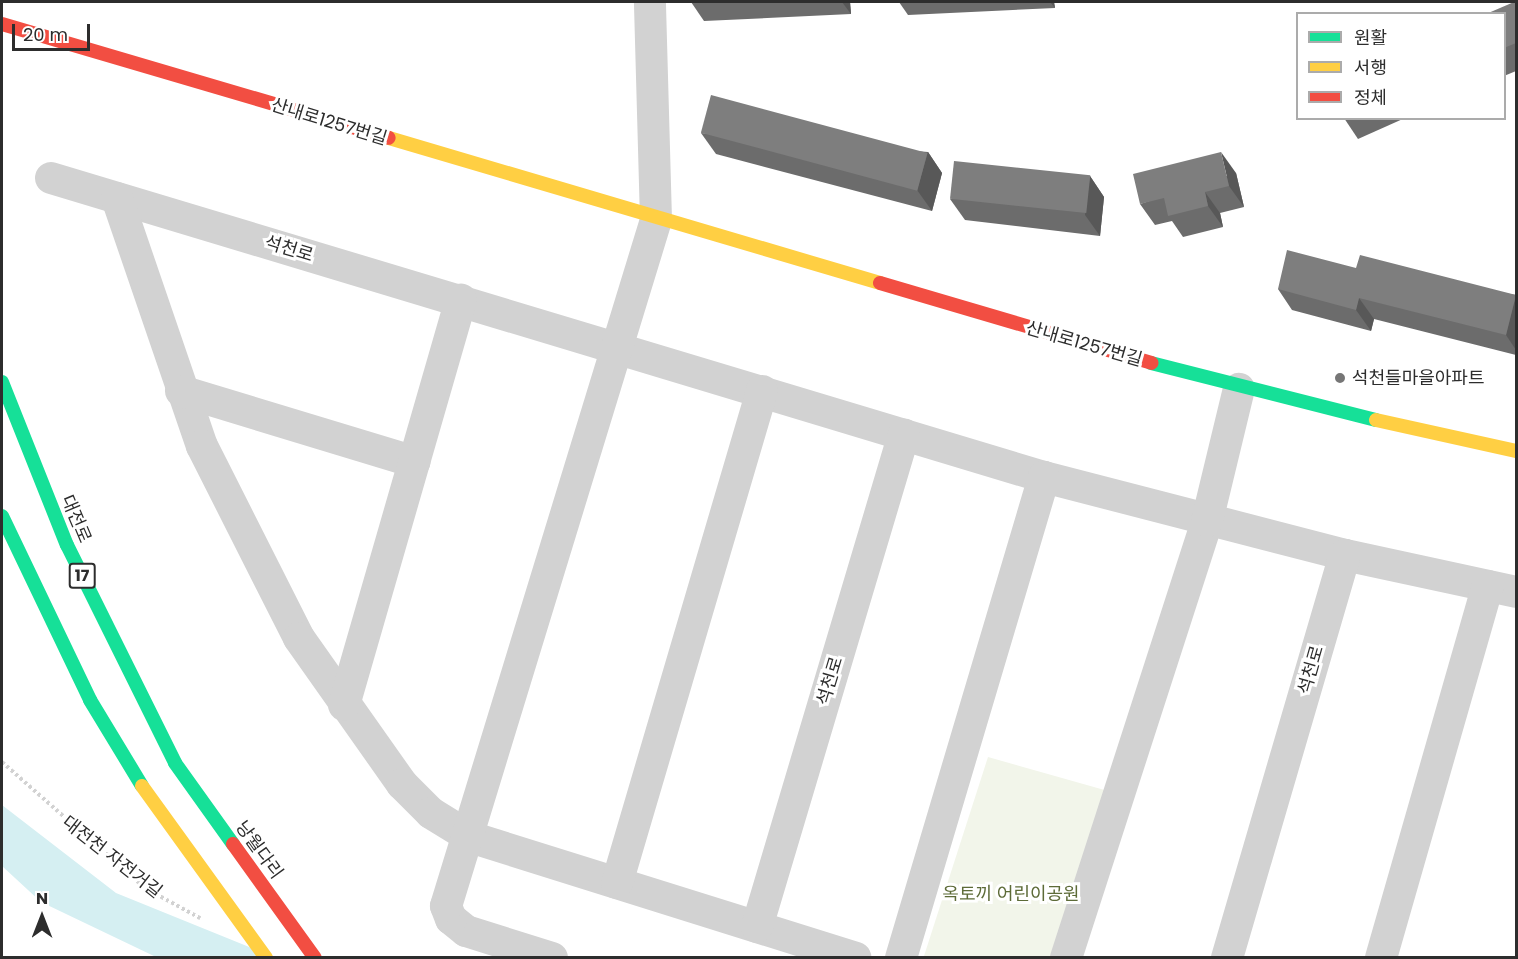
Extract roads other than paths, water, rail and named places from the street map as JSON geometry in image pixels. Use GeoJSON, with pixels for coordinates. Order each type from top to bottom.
{"type":"FeatureCollection","features":[{"type":"Feature","properties":{"kind":"main road","name":"산내로1257번길"},"geometry":{"type":"LineString","coordinates":[[2,24],[656,220],[1239,389],[1516,451]]}},
{"type":"Feature","properties":{"kind":"main road","name":"대전로"},"geometry":{"type":"LineString","coordinates":[[2,382],[67,545],[175,763]]}},
{"type":"Feature","properties":{"kind":"main road"},"geometry":{"type":"LineString","coordinates":[[2,516],[90,700],[142,786],[266,957]]}},
{"type":"Feature","properties":{"kind":"main road","name":"낭월다리"},"geometry":{"type":"LineString","coordinates":[[175,763],[315,957]]}},
{"type":"Feature","properties":{"kind":"street"},"geometry":{"type":"LineString","coordinates":[[552,957],[466,931],[451,919],[446,906],[451,885],[470,837],[621,348],[656,220],[650,2]]}},
{"type":"Feature","properties":{"kind":"street","name":"석천로"},"geometry":{"type":"LineString","coordinates":[[51,178],[1044,477],[1207,521]]}},
{"type":"Feature","properties":{"kind":"street"},"geometry":{"type":"LineString","coordinates":[[117,198],[181,391],[202,446],[299,638],[344,705],[402,784],[431,813],[470,837],[855,957]]}},
{"type":"Feature","properties":{"kind":"street"},"geometry":{"type":"LineString","coordinates":[[344,705],[460,300]]}},
{"type":"Feature","properties":{"kind":"street"},"geometry":{"type":"LineString","coordinates":[[1066,957],[1207,521],[1239,389]]}},
{"type":"Feature","properties":{"kind":"street"},"geometry":{"type":"LineString","coordinates":[[181,391],[414,462]]}},
{"type":"Feature","properties":{"kind":"street"},"geometry":{"type":"LineString","coordinates":[[617,883],[762,391]]}},
{"type":"Feature","properties":{"kind":"street","name":"석천로"},"geometry":{"type":"LineString","coordinates":[[757,927],[904,434]]}},
{"type":"Feature","properties":{"kind":"street"},"geometry":{"type":"LineString","coordinates":[[901,957],[1044,477]]}},
{"type":"Feature","properties":{"kind":"street"},"geometry":{"type":"LineString","coordinates":[[1207,521],[1345,555],[1502,589],[1381,957]]}},
{"type":"Feature","properties":{"kind":"street","name":"석천로"},"geometry":{"type":"LineString","coordinates":[[1227,957],[1345,555]]}},
{"type":"Feature","properties":{"kind":"water"},"geometry":{"type":"Polygon","coordinates":[[[2,805],[116,893],[274,957],[156,957],[41,902],[2,866],[2,805]]]}},
{"type":"Feature","properties":{"kind":"place","name":"석천들마을아파트"},"geometry":{"type":"Point","coordinates":[1340,378]}},
{"type":"Feature","properties":{"kind":"park label","name":"옥토끼 어린이공원"},"geometry":{"type":"Point","coordinates":[1011,894]}}]}
